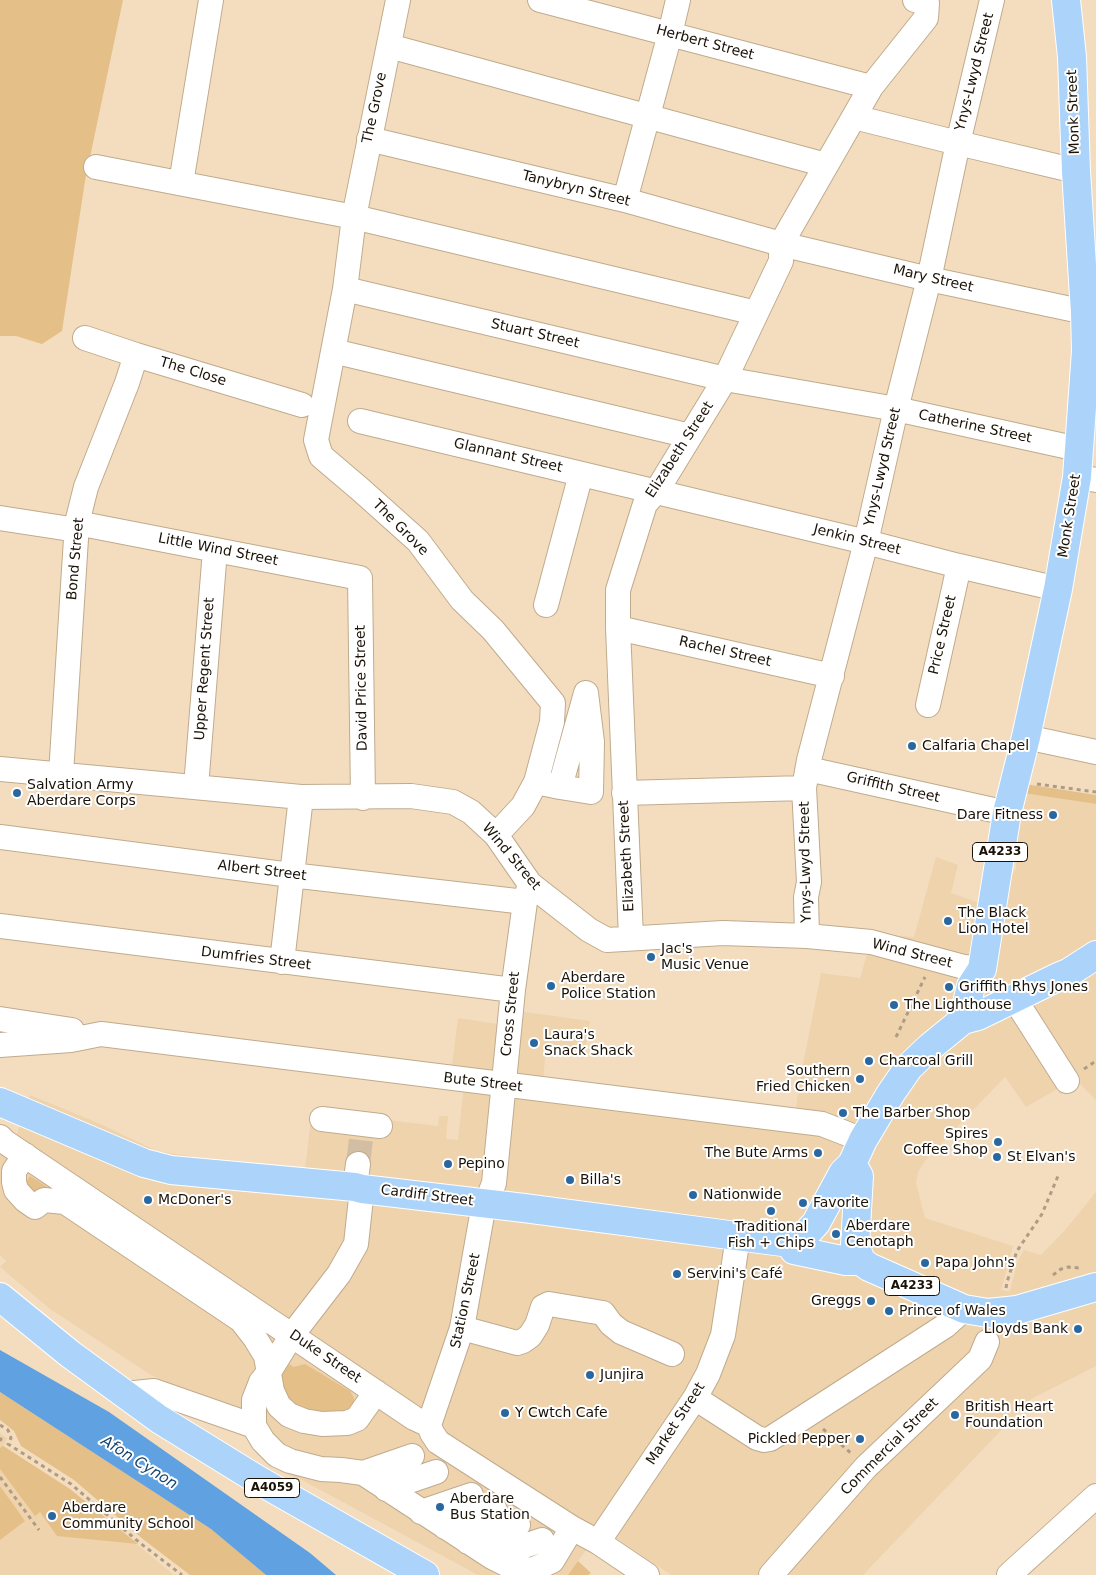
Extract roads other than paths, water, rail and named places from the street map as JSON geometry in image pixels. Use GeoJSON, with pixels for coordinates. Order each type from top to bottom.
{"type":"FeatureCollection","features":[{"type":"Feature","properties":{"kind":"main road","name":"Monk Street"},"geometry":{"type":"LineString","coordinates":[[963,1020],[971,986],[982,969],[1006,813],[1026,737],[1058,589],[1086,478],[1078,449],[1083,397],[1091,350],[1085,312],[1076,171],[1072,57],[1066,0]]}},
{"type":"Feature","properties":{"kind":"main road"},"geometry":{"type":"LineString","coordinates":[[790,1243],[808,1233],[816,1223],[843,1173],[858,1152],[891,1093],[909,1067],[930,1047],[963,1020],[978,1016],[1068,973],[1096,955]]}},
{"type":"Feature","properties":{"kind":"main road"},"geometry":{"type":"LineString","coordinates":[[982,969],[995,976],[1014,998]]}},
{"type":"Feature","properties":{"kind":"main road","name":"Cardiff Street"},"geometry":{"type":"LineString","coordinates":[[0,1102],[144,1163],[171,1170],[358,1180],[486,1203],[790,1243],[794,1250],[846,1260],[862,1261]]}},
{"type":"Feature","properties":{"kind":"main road"},"geometry":{"type":"LineString","coordinates":[[858,1152],[855,1245],[862,1261]]}},
{"type":"Feature","properties":{"kind":"main road","name":"A4233"},"geometry":{"type":"LineString","coordinates":[[862,1261],[869,1267],[964,1309],[988,1313],[1009,1312],[1096,1287]]}},
{"type":"Feature","properties":{"kind":"main road","name":"A4059"},"geometry":{"type":"LineString","coordinates":[[0,1297],[70,1354],[159,1418],[258,1480],[425,1575]]}},
{"type":"Feature","properties":{"kind":"street"},"geometry":{"type":"LineString","coordinates":[[181,183],[211,0]]}},
{"type":"Feature","properties":{"kind":"street","name":"The Grove"},"geometry":{"type":"LineString","coordinates":[[398,0],[354,217],[345,289],[316,440],[322,456],[418,541],[462,600],[493,630],[553,703],[552,722],[536,782],[523,806],[496,835]]}},
{"type":"Feature","properties":{"kind":"street","name":"Herbert Street"},"geometry":{"type":"LineString","coordinates":[[540,0],[871,87]]}},
{"type":"Feature","properties":{"kind":"street"},"geometry":{"type":"LineString","coordinates":[[625,200],[678,0]]}},
{"type":"Feature","properties":{"kind":"street","name":"Elizabeth Street"},"geometry":{"type":"LineString","coordinates":[[631,938],[624,793],[618,590],[645,504],[656,492],[725,379],[781,261],[781,244],[871,87],[926,18],[927,3],[915,0]]}},
{"type":"Feature","properties":{"kind":"street","name":"Ynys-Lwyd Street"},"geometry":{"type":"LineString","coordinates":[[807,936],[806,897],[809,882],[806,778],[866,542],[896,409],[929,279],[992,0]]}},
{"type":"Feature","properties":{"kind":"street"},"geometry":{"type":"LineString","coordinates":[[388,46],[826,164]]}},
{"type":"Feature","properties":{"kind":"street"},"geometry":{"type":"LineString","coordinates":[[854,117],[958,144],[1076,171]]}},
{"type":"Feature","properties":{"kind":"street","name":"Tanybryn Street"},"geometry":{"type":"LineString","coordinates":[[369,139],[625,200],[781,244]]}},
{"type":"Feature","properties":{"kind":"street"},"geometry":{"type":"LineString","coordinates":[[96,167],[354,217],[756,313]]}},
{"type":"Feature","properties":{"kind":"street","name":"Mary Street"},"geometry":{"type":"LineString","coordinates":[[781,244],[929,279],[1085,312]]}},
{"type":"Feature","properties":{"kind":"street","name":"Stuart Street"},"geometry":{"type":"LineString","coordinates":[[345,289],[725,379]]}},
{"type":"Feature","properties":{"kind":"street","name":"The Close"},"geometry":{"type":"LineString","coordinates":[[85,338],[302,405]]}},
{"type":"Feature","properties":{"kind":"street"},"geometry":{"type":"LineString","coordinates":[[333,350],[690,436]]}},
{"type":"Feature","properties":{"kind":"street","name":"Bond Street"},"geometry":{"type":"LineString","coordinates":[[61,774],[77,526],[86,487],[127,383],[136,355]]}},
{"type":"Feature","properties":{"kind":"street","name":"Catherine Street"},"geometry":{"type":"LineString","coordinates":[[725,379],[896,409],[1078,449]]}},
{"type":"Feature","properties":{"kind":"street","name":"Glannant Street"},"geometry":{"type":"LineString","coordinates":[[360,421],[656,492]]}},
{"type":"Feature","properties":{"kind":"street"},"geometry":{"type":"LineString","coordinates":[[546,605],[581,474]]}},
{"type":"Feature","properties":{"kind":"street","name":"Jenkin Street"},"geometry":{"type":"LineString","coordinates":[[656,492],[1058,589]]}},
{"type":"Feature","properties":{"kind":"street","name":"Little Wind Street"},"geometry":{"type":"LineString","coordinates":[[0,518],[77,526],[360,578]]}},
{"type":"Feature","properties":{"kind":"street","name":"Upper Regent Street"},"geometry":{"type":"LineString","coordinates":[[196,788],[215,550]]}},
{"type":"Feature","properties":{"kind":"street","name":"Price Street"},"geometry":{"type":"LineString","coordinates":[[928,705],[959,566]]}},
{"type":"Feature","properties":{"kind":"street","name":"David Price Street"},"geometry":{"type":"LineString","coordinates":[[360,578],[364,798]]}},
{"type":"Feature","properties":{"kind":"street","name":"Rachel Street"},"geometry":{"type":"LineString","coordinates":[[618,628],[832,676]]}},
{"type":"Feature","properties":{"kind":"street"},"geometry":{"type":"LineString","coordinates":[[1026,737],[1096,752]]}},
{"type":"Feature","properties":{"kind":"street","name":"Wind Street"},"geometry":{"type":"LineString","coordinates":[[0,769],[301,798],[411,796],[453,802],[471,812],[496,835],[528,893],[607,940],[723,933],[807,936],[871,942],[964,967],[982,969]]}},
{"type":"Feature","properties":{"kind":"street","name":"Griffith Street"},"geometry":{"type":"LineString","coordinates":[[624,793],[806,778],[1006,813]]}},
{"type":"Feature","properties":{"kind":"street"},"geometry":{"type":"LineString","coordinates":[[536,782],[560,787]]}},
{"type":"Feature","properties":{"kind":"street"},"geometry":{"type":"LineString","coordinates":[[282,962],[301,798]]}},
{"type":"Feature","properties":{"kind":"street","name":"Albert Street"},"geometry":{"type":"LineString","coordinates":[[0,837],[291,875],[528,893]]}},
{"type":"Feature","properties":{"kind":"street","name":"Cross Street"},"geometry":{"type":"LineString","coordinates":[[486,1203],[494,1184],[513,990],[528,893]]}},
{"type":"Feature","properties":{"kind":"street","name":"Dumfries Street"},"geometry":{"type":"LineString","coordinates":[[0,926],[513,990]]}},
{"type":"Feature","properties":{"kind":"street"},"geometry":{"type":"LineString","coordinates":[[1014,998],[1067,1081]]}},
{"type":"Feature","properties":{"kind":"street","name":"Bute Street"},"geometry":{"type":"LineString","coordinates":[[0,1020],[822,1124],[858,1152]]}},
{"type":"Feature","properties":{"kind":"street","name":"Bute Street"},"geometry":{"type":"LineString","coordinates":[[0,1045],[71,1040],[100,1034]]}},
{"type":"Feature","properties":{"kind":"street"},"geometry":{"type":"LineString","coordinates":[[322,1119],[369,1127]]}},
{"type":"Feature","properties":{"kind":"street","name":"Duke Street"},"geometry":{"type":"LineString","coordinates":[[0,1137],[19,1163],[292,1335],[414,1418],[429,1425],[438,1442],[648,1575]]}},
{"type":"Feature","properties":{"kind":"street"},"geometry":{"type":"LineString","coordinates":[[19,1163],[14,1182],[16,1190],[35,1208],[44,1200],[65,1202],[241,1320],[266,1356],[272,1391],[279,1406],[290,1415],[304,1421],[322,1424],[347,1423],[358,1419],[376,1392]]}},
{"type":"Feature","properties":{"kind":"street"},"geometry":{"type":"LineString","coordinates":[[358,1180],[356,1244],[339,1274],[292,1335],[261,1382],[254,1400],[254,1426],[262,1441],[277,1455],[290,1462],[321,1469],[341,1470],[427,1515],[510,1566],[532,1570],[552,1561],[572,1528]]}},
{"type":"Feature","properties":{"kind":"street","name":"Station Street"},"geometry":{"type":"LineString","coordinates":[[429,1425],[462,1328],[482,1215],[486,1203]]}},
{"type":"Feature","properties":{"kind":"street","name":"Market Street"},"geometry":{"type":"LineString","coordinates":[[598,1542],[695,1398],[708,1374],[723,1335],[738,1237]]}},
{"type":"Feature","properties":{"kind":"street"},"geometry":{"type":"LineString","coordinates":[[462,1328],[517,1343],[530,1336],[538,1325],[543,1307],[549,1304],[603,1313],[611,1324],[622,1332],[672,1354]]}},
{"type":"Feature","properties":{"kind":"street"},"geometry":{"type":"LineString","coordinates":[[695,1398],[757,1438],[770,1439],[945,1326],[964,1309]]}},
{"type":"Feature","properties":{"kind":"street","name":"Commercial Street"},"geometry":{"type":"LineString","coordinates":[[772,1575],[866,1467],[980,1359],[987,1342]]}},
{"type":"Feature","properties":{"kind":"street"},"geometry":{"type":"LineString","coordinates":[[125,1394],[154,1391],[254,1426]]}},
{"type":"Feature","properties":{"kind":"street"},"geometry":{"type":"LineString","coordinates":[[1009,1575],[1096,1496]]}},
{"type":"Feature","properties":{"kind":"street"},"geometry":{"type":"LineString","coordinates":[[427,1515],[477,1498]]}},
{"type":"Feature","properties":{"kind":"street"},"geometry":{"type":"LineString","coordinates":[[427,1515],[477,1498]]}},
{"type":"Feature","properties":{"kind":"street"},"geometry":{"type":"LineString","coordinates":[[427,1515],[477,1498]]}},
{"type":"Feature","properties":{"kind":"street"},"geometry":{"type":"LineString","coordinates":[[427,1515],[477,1498]]}},
{"type":"Feature","properties":{"kind":"water","name":"Afon Cynon"},"geometry":{"type":"Polygon","coordinates":[[[0,1350],[109,1412],[310,1553],[336,1575],[266,1575],[211,1529],[0,1392],[0,1350]]]}},
{"type":"Feature","properties":{"kind":"tunnel"},"geometry":{"type":"LineString","coordinates":[[358,1164],[362,1131]]}},
{"type":"Feature","properties":{"kind":"place","name":"Calfaria Chapel"},"geometry":{"type":"Point","coordinates":[912,746]}},
{"type":"Feature","properties":{"kind":"place","name":"Salvation Army Aberdare Corps"},"geometry":{"type":"Point","coordinates":[17,793]}},
{"type":"Feature","properties":{"kind":"place","name":"Dare Fitness"},"geometry":{"type":"Point","coordinates":[1053,815]}},
{"type":"Feature","properties":{"kind":"place","name":"The Black Lion Hotel"},"geometry":{"type":"Point","coordinates":[948,921]}},
{"type":"Feature","properties":{"kind":"place","name":"Jac's Music Venue"},"geometry":{"type":"Point","coordinates":[651,957]}},
{"type":"Feature","properties":{"kind":"place","name":"Aberdare Police Station"},"geometry":{"type":"Point","coordinates":[551,986]}},
{"type":"Feature","properties":{"kind":"place","name":"Griffith Rhys Jones"},"geometry":{"type":"Point","coordinates":[949,987]}},
{"type":"Feature","properties":{"kind":"place","name":"The Lighthouse"},"geometry":{"type":"Point","coordinates":[894,1005]}},
{"type":"Feature","properties":{"kind":"place","name":"Laura's Snack Shack"},"geometry":{"type":"Point","coordinates":[534,1043]}},
{"type":"Feature","properties":{"kind":"place","name":"Charcoal Grill"},"geometry":{"type":"Point","coordinates":[869,1061]}},
{"type":"Feature","properties":{"kind":"place","name":"Southern Fried Chicken"},"geometry":{"type":"Point","coordinates":[860,1079]}},
{"type":"Feature","properties":{"kind":"place","name":"The Barber Shop"},"geometry":{"type":"Point","coordinates":[843,1113]}},
{"type":"Feature","properties":{"kind":"place","name":"Spires Coffee Shop"},"geometry":{"type":"Point","coordinates":[998,1142]}},
{"type":"Feature","properties":{"kind":"place","name":"The Bute Arms"},"geometry":{"type":"Point","coordinates":[818,1153]}},
{"type":"Feature","properties":{"kind":"place","name":"St Elvan's"},"geometry":{"type":"Point","coordinates":[997,1157]}},
{"type":"Feature","properties":{"kind":"place","name":"Pepino"},"geometry":{"type":"Point","coordinates":[448,1164]}},
{"type":"Feature","properties":{"kind":"place","name":"Billa's"},"geometry":{"type":"Point","coordinates":[570,1180]}},
{"type":"Feature","properties":{"kind":"place","name":"Nationwide"},"geometry":{"type":"Point","coordinates":[693,1195]}},
{"type":"Feature","properties":{"kind":"place","name":"McDoner's"},"geometry":{"type":"Point","coordinates":[148,1200]}},
{"type":"Feature","properties":{"kind":"place","name":"Favorite"},"geometry":{"type":"Point","coordinates":[803,1203]}},
{"type":"Feature","properties":{"kind":"place","name":"Traditional Fish + Chips"},"geometry":{"type":"Point","coordinates":[771,1211]}},
{"type":"Feature","properties":{"kind":"place","name":"Aberdare Cenotaph"},"geometry":{"type":"Point","coordinates":[836,1234]}},
{"type":"Feature","properties":{"kind":"place","name":"Papa John's"},"geometry":{"type":"Point","coordinates":[925,1263]}},
{"type":"Feature","properties":{"kind":"place","name":"Servini's Café"},"geometry":{"type":"Point","coordinates":[677,1274]}},
{"type":"Feature","properties":{"kind":"place","name":"Greggs"},"geometry":{"type":"Point","coordinates":[871,1301]}},
{"type":"Feature","properties":{"kind":"place","name":"Prince of Wales"},"geometry":{"type":"Point","coordinates":[889,1311]}},
{"type":"Feature","properties":{"kind":"place","name":"Lloyds Bank"},"geometry":{"type":"Point","coordinates":[1078,1329]}},
{"type":"Feature","properties":{"kind":"place","name":"Junjira"},"geometry":{"type":"Point","coordinates":[590,1375]}},
{"type":"Feature","properties":{"kind":"place","name":"Y Cwtch Cafe"},"geometry":{"type":"Point","coordinates":[505,1413]}},
{"type":"Feature","properties":{"kind":"place","name":"British Heart Foundation"},"geometry":{"type":"Point","coordinates":[955,1415]}},
{"type":"Feature","properties":{"kind":"place","name":"Pickled Pepper"},"geometry":{"type":"Point","coordinates":[860,1439]}},
{"type":"Feature","properties":{"kind":"place","name":"Aberdare Bus Station"},"geometry":{"type":"Point","coordinates":[440,1507]}},
{"type":"Feature","properties":{"kind":"place","name":"Aberdare Community School"},"geometry":{"type":"Point","coordinates":[52,1516]}}]}
